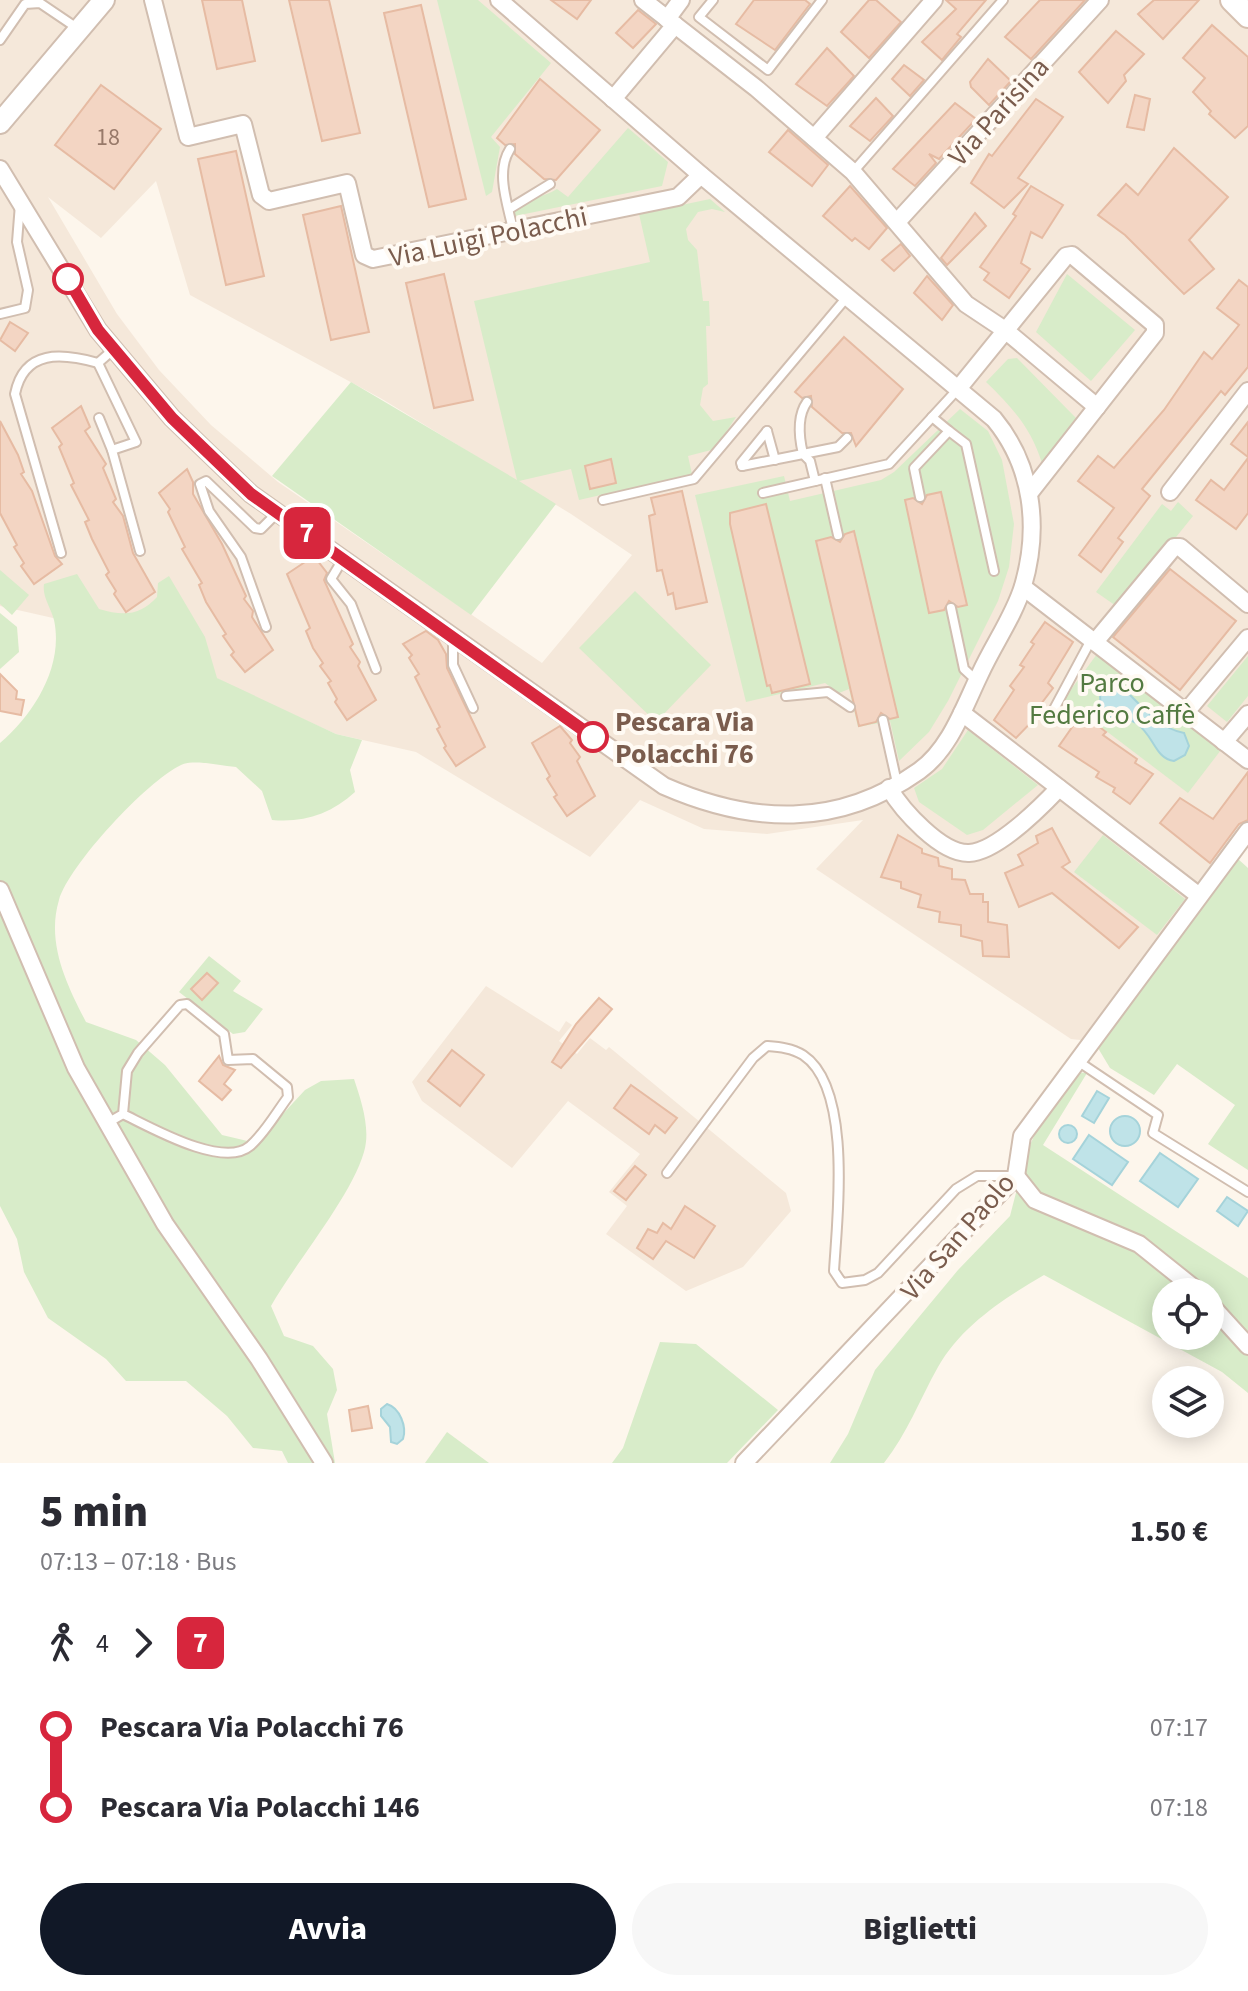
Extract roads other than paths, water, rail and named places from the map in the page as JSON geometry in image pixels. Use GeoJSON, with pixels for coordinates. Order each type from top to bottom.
{"type":"FeatureCollection","features":[{"type":"Feature","properties":{"kind":"main road"},"geometry":{"type":"LineString","coordinates":[[1232,0],[1248,16]]}},
{"type":"Feature","properties":{"kind":"street"},"geometry":{"type":"LineString","coordinates":[[0,123],[104,0]]}},
{"type":"Feature","properties":{"kind":"street","name":"Via Luigi Polacchi"},"geometry":{"type":"LineString","coordinates":[[153,0],[188,137],[243,124],[261,195],[269,201],[347,183],[364,255],[373,259],[678,197],[701,175]]}},
{"type":"Feature","properties":{"kind":"street"},"geometry":{"type":"LineString","coordinates":[[0,169],[98,330],[172,418],[251,494],[664,786],[703,803],[746,814],[818,813],[893,786],[921,769],[945,743],[1023,587],[1029,551],[1031,491],[1006,434],[958,389],[701,175],[499,0]]}},
{"type":"Feature","properties":{"kind":"street"},"geometry":{"type":"LineString","coordinates":[[643,0],[853,172],[966,304],[1005,330],[1097,407]]}},
{"type":"Feature","properties":{"kind":"street"},"geometry":{"type":"LineString","coordinates":[[613,99],[671,22],[681,0]]}},
{"type":"Feature","properties":{"kind":"street"},"geometry":{"type":"LineString","coordinates":[[814,138],[934,0]]}},
{"type":"Feature","properties":{"kind":"street","name":"Via Parisina"},"geometry":{"type":"LineString","coordinates":[[897,222],[1100,0]]}},
{"type":"Feature","properties":{"kind":"street"},"geometry":{"type":"LineString","coordinates":[[958,389],[1066,256],[1072,255],[1155,325],[1155,333],[1031,491]]}},
{"type":"Feature","properties":{"kind":"street"},"geometry":{"type":"LineString","coordinates":[[1170,492],[1248,391]]}},
{"type":"Feature","properties":{"kind":"street"},"geometry":{"type":"LineString","coordinates":[[1093,641],[1174,547],[1180,547],[1248,604]]}},
{"type":"Feature","properties":{"kind":"street"},"geometry":{"type":"LineString","coordinates":[[1023,587],[1248,760]]}},
{"type":"Feature","properties":{"kind":"street"},"geometry":{"type":"LineString","coordinates":[[1186,712],[1248,638]]}},
{"type":"Feature","properties":{"kind":"street"},"geometry":{"type":"LineString","coordinates":[[962,713],[1198,895]]}},
{"type":"Feature","properties":{"kind":"street"},"geometry":{"type":"LineString","coordinates":[[1224,742],[1248,714]]}},
{"type":"Feature","properties":{"kind":"street"},"geometry":{"type":"LineString","coordinates":[[893,786],[902,808],[936,839],[953,849],[969,853],[992,845],[1041,808],[1059,788]]}},
{"type":"Feature","properties":{"kind":"street","name":"Via San Paolo"},"geometry":{"type":"LineString","coordinates":[[744,1463],[1016,1176],[1022,1136],[1075,1059],[1248,831]]}},
{"type":"Feature","properties":{"kind":"street"},"geometry":{"type":"LineString","coordinates":[[0,890],[76,1068],[116,1118],[165,1224],[284,1395],[324,1463]]}},
{"type":"Feature","properties":{"kind":"street"},"geometry":{"type":"LineString","coordinates":[[1016,1176],[1035,1200],[1139,1244],[1182,1278]]}},
{"type":"Feature","properties":{"kind":"street"},"geometry":{"type":"LineString","coordinates":[[1224,1319],[1248,1346]]}},
{"type":"Feature","properties":{"kind":"lane"},"geometry":{"type":"LineString","coordinates":[[713,0],[699,17],[768,70],[820,1]]}},
{"type":"Feature","properties":{"kind":"lane"},"geometry":{"type":"LineString","coordinates":[[853,172],[1003,0]]}},
{"type":"Feature","properties":{"kind":"lane"},"geometry":{"type":"LineString","coordinates":[[0,40],[25,4],[40,3],[80,30]]}},
{"type":"Feature","properties":{"kind":"lane"},"geometry":{"type":"LineString","coordinates":[[510,149],[503,166],[513,231]]}},
{"type":"Feature","properties":{"kind":"lane"},"geometry":{"type":"LineString","coordinates":[[509,209],[550,184]]}},
{"type":"Feature","properties":{"kind":"lane"},"geometry":{"type":"LineString","coordinates":[[0,314],[25,308],[28,290],[17,242],[20,200]]}},
{"type":"Feature","properties":{"kind":"lane"},"geometry":{"type":"LineString","coordinates":[[603,500],[694,479],[847,297]]}},
{"type":"Feature","properties":{"kind":"lane"},"geometry":{"type":"LineString","coordinates":[[98,363],[114,349]]}},
{"type":"Feature","properties":{"kind":"lane"},"geometry":{"type":"LineString","coordinates":[[61,553],[15,394],[29,364],[38,358],[69,355],[98,363],[136,442],[112,450]]}},
{"type":"Feature","properties":{"kind":"lane"},"geometry":{"type":"LineString","coordinates":[[763,493],[889,464],[958,389]]}},
{"type":"Feature","properties":{"kind":"lane"},"geometry":{"type":"LineString","coordinates":[[807,402],[801,410],[799,440],[803,454],[810,461],[815,481]]}},
{"type":"Feature","properties":{"kind":"lane"},"geometry":{"type":"LineString","coordinates":[[932,417],[966,444],[994,571]]}},
{"type":"Feature","properties":{"kind":"lane"},"geometry":{"type":"LineString","coordinates":[[99,418],[112,450],[140,551]]}},
{"type":"Feature","properties":{"kind":"lane"},"geometry":{"type":"LineString","coordinates":[[775,460],[767,431],[741,463],[742,466],[775,460],[838,447],[847,438]]}},
{"type":"Feature","properties":{"kind":"lane"},"geometry":{"type":"LineString","coordinates":[[920,497],[914,468],[949,431]]}},
{"type":"Feature","properties":{"kind":"lane"},"geometry":{"type":"LineString","coordinates":[[825,478],[838,535]]}},
{"type":"Feature","properties":{"kind":"lane"},"geometry":{"type":"LineString","coordinates":[[266,627],[241,557],[209,511],[200,484],[206,481],[255,528],[261,529],[278,513]]}},
{"type":"Feature","properties":{"kind":"lane"},"geometry":{"type":"LineString","coordinates":[[343,559],[331,579],[351,604],[376,669]]}},
{"type":"Feature","properties":{"kind":"lane"},"geometry":{"type":"LineString","coordinates":[[951,608],[964,669],[977,681]]}},
{"type":"Feature","properties":{"kind":"lane"},"geometry":{"type":"LineString","coordinates":[[453,636],[453,665],[473,708]]}},
{"type":"Feature","properties":{"kind":"lane"},"geometry":{"type":"LineString","coordinates":[[1053,711],[1093,641]]}},
{"type":"Feature","properties":{"kind":"lane"},"geometry":{"type":"LineString","coordinates":[[786,696],[828,692],[850,707]]}},
{"type":"Feature","properties":{"kind":"lane"},"geometry":{"type":"LineString","coordinates":[[883,720],[893,786]]}},
{"type":"Feature","properties":{"kind":"lane"},"geometry":{"type":"LineString","coordinates":[[187,1004],[224,1034],[228,1060],[253,1059],[287,1087],[288,1097],[249,1148],[232,1153],[202,1149],[116,1118],[127,1071],[138,1053],[180,1005],[187,1004]]}},
{"type":"Feature","properties":{"kind":"lane"},"geometry":{"type":"LineString","coordinates":[[667,1173],[753,1058],[767,1046],[805,1056],[820,1078],[835,1114],[841,1165],[834,1271],[842,1283],[865,1280],[878,1273],[934,1211],[966,1182],[977,1176],[1016,1176]]}},
{"type":"Feature","properties":{"kind":"lane"},"geometry":{"type":"LineString","coordinates":[[1075,1059],[1158,1115],[1153,1133],[1248,1192]]}},
{"type":"Feature","properties":{"kind":"water"},"geometry":{"type":"Polygon","coordinates":[[[1113,685],[1123,688],[1158,721],[1184,733],[1189,746],[1185,755],[1174,761],[1168,759],[1136,723],[1101,712],[1100,694],[1113,685]]]}},
{"type":"Feature","properties":{"kind":"water"},"geometry":{"type":"Polygon","coordinates":[[[1097,1091],[1109,1098],[1094,1123],[1082,1116],[1097,1091]]]}},
{"type":"Feature","properties":{"kind":"water"},"geometry":{"type":"Polygon","coordinates":[[[1125,1116],[1136,1120],[1140,1131],[1136,1142],[1125,1146],[1114,1142],[1110,1131],[1114,1120],[1125,1116]]]}},
{"type":"Feature","properties":{"kind":"water"},"geometry":{"type":"Polygon","coordinates":[[[1064,1125],[1072,1125],[1077,1134],[1075,1141],[1064,1143],[1059,1138],[1059,1130],[1064,1125]]]}},
{"type":"Feature","properties":{"kind":"water"},"geometry":{"type":"Polygon","coordinates":[[[1089,1135],[1128,1162],[1112,1185],[1073,1159],[1089,1135]]]}},
{"type":"Feature","properties":{"kind":"water"},"geometry":{"type":"Polygon","coordinates":[[[1160,1153],[1198,1179],[1178,1207],[1140,1181],[1160,1153]]]}},
{"type":"Feature","properties":{"kind":"water"},"geometry":{"type":"Polygon","coordinates":[[[1227,1197],[1248,1211],[1238,1226],[1217,1211],[1227,1197]]]}},
{"type":"Feature","properties":{"kind":"water"},"geometry":{"type":"Polygon","coordinates":[[[387,1404],[396,1409],[403,1424],[403,1439],[397,1444],[391,1442],[390,1427],[381,1416],[381,1409],[387,1404]]]}},
{"type":"Feature","properties":{"kind":"place","name":"Pescara Via Polacchi 76"},"geometry":{"type":"Point","coordinates":[593,737]}},
{"type":"Feature","properties":{"kind":"park label","name":"Parco Federico Caffè"},"geometry":{"type":"Point","coordinates":[1112,698]}}]}
